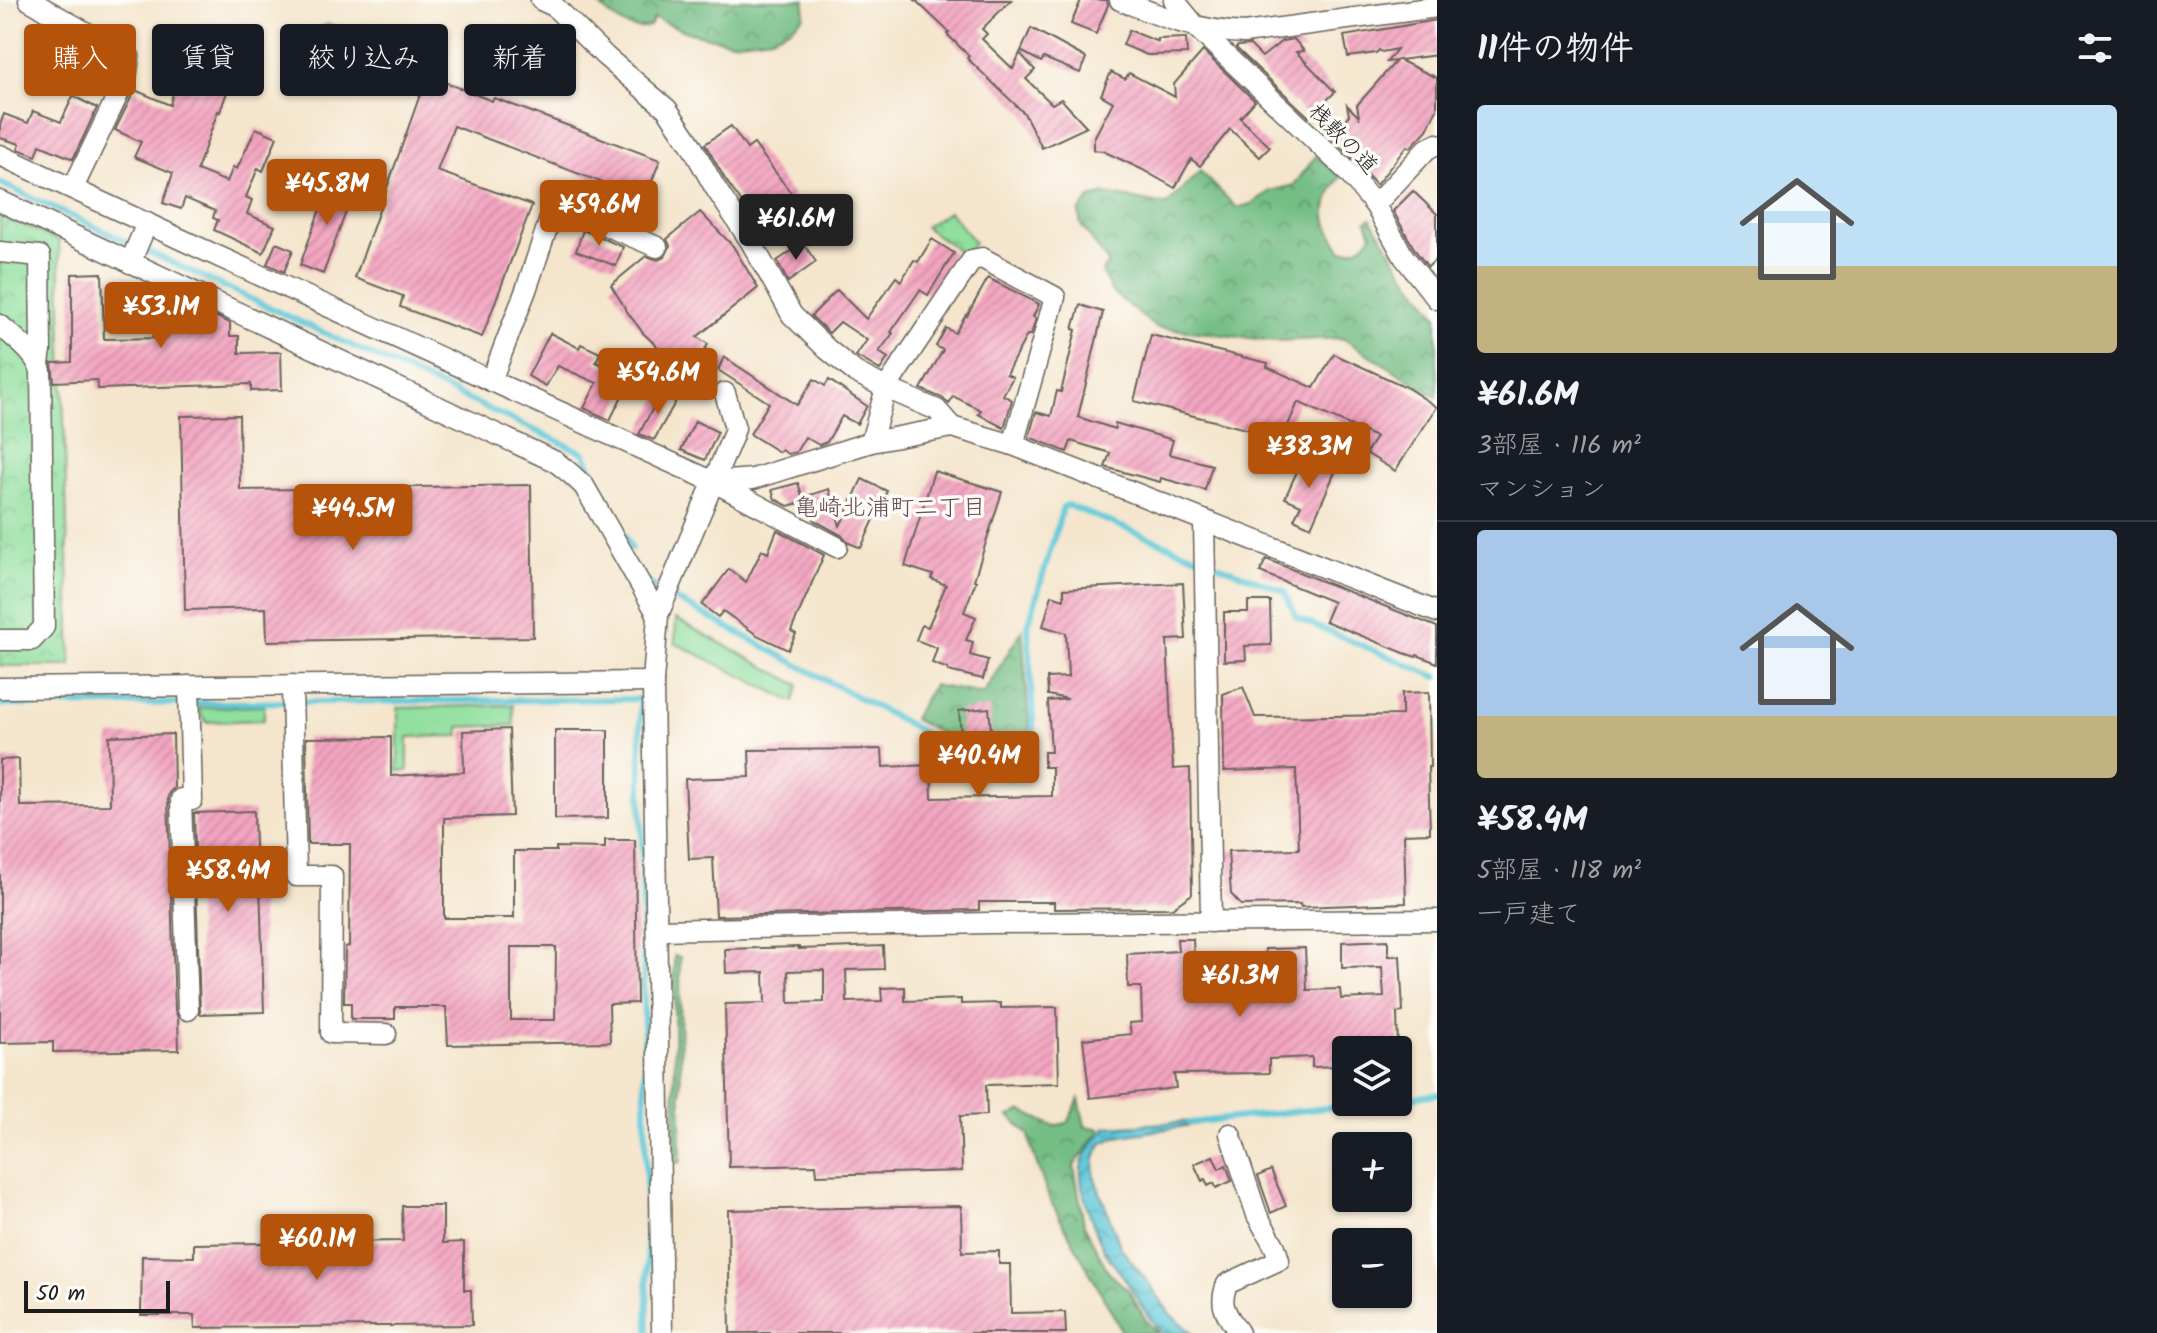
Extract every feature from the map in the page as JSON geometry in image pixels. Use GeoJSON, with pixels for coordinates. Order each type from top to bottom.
{"type":"FeatureCollection","features":[{"type":"Feature","properties":{"kind":"street"},"geometry":{"type":"LineString","coordinates":[[29,0],[129,57],[126,78],[73,188]]}},
{"type":"Feature","properties":{"kind":"street"},"geometry":{"type":"LineString","coordinates":[[541,0],[554,6],[605,56],[667,109],[751,242],[792,315],[855,372],[937,410],[952,427]]}},
{"type":"Feature","properties":{"kind":"street"},"geometry":{"type":"LineString","coordinates":[[1120,0],[1197,28],[1244,33],[1437,7]]}},
{"type":"Feature","properties":{"kind":"street","name":"桟敷の道"},"geometry":{"type":"LineString","coordinates":[[1174,0],[1197,28],[1345,169],[1375,205],[1404,257],[1437,299]]}},
{"type":"Feature","properties":{"kind":"street"},"geometry":{"type":"LineString","coordinates":[[1375,205],[1427,149],[1437,144]]}},
{"type":"Feature","properties":{"kind":"street"},"geometry":{"type":"LineString","coordinates":[[0,155],[714,482],[837,547]]}},
{"type":"Feature","properties":{"kind":"street"},"geometry":{"type":"LineString","coordinates":[[0,201],[133,256],[556,462],[584,486],[664,601]]}},
{"type":"Feature","properties":{"kind":"street"},"geometry":{"type":"LineString","coordinates":[[491,381],[555,204],[657,247]]}},
{"type":"Feature","properties":{"kind":"street"},"geometry":{"type":"LineString","coordinates":[[133,256],[147,223]]}},
{"type":"Feature","properties":{"kind":"street"},"geometry":{"type":"LineString","coordinates":[[0,252],[40,256],[44,627],[32,640],[0,640]]}},
{"type":"Feature","properties":{"kind":"street"},"geometry":{"type":"LineString","coordinates":[[871,442],[886,388],[976,257],[1055,297],[1013,445]]}},
{"type":"Feature","properties":{"kind":"street"},"geometry":{"type":"LineString","coordinates":[[0,325],[39,364]]}},
{"type":"Feature","properties":{"kind":"street"},"geometry":{"type":"LineString","coordinates":[[662,1333],[653,682],[664,601],[735,428],[725,393]]}},
{"type":"Feature","properties":{"kind":"street"},"geometry":{"type":"LineString","coordinates":[[714,482],[753,479],[871,442],[952,427],[1013,445],[1204,521],[1435,606]]}},
{"type":"Feature","properties":{"kind":"street"},"geometry":{"type":"LineString","coordinates":[[1204,521],[1211,922]]}},
{"type":"Feature","properties":{"kind":"street"},"geometry":{"type":"LineString","coordinates":[[0,688],[653,682]]}},
{"type":"Feature","properties":{"kind":"street"},"geometry":{"type":"LineString","coordinates":[[292,685],[296,876],[332,876],[331,1033],[386,1034]]}},
{"type":"Feature","properties":{"kind":"street"},"geometry":{"type":"LineString","coordinates":[[188,1010],[181,799],[192,800],[189,686]]}},
{"type":"Feature","properties":{"kind":"street"},"geometry":{"type":"LineString","coordinates":[[658,930],[989,923],[1437,920]]}},
{"type":"Feature","properties":{"kind":"street"},"geometry":{"type":"LineString","coordinates":[[1230,1134],[1257,1215],[1279,1260],[1227,1284],[1222,1296],[1223,1306],[1239,1333]]}},
{"type":"Feature","properties":{"kind":"green space"},"geometry":{"type":"Polygon","coordinates":[[[593,0],[805,0],[804,16],[791,28],[772,37],[731,42],[690,33],[654,18],[650,26],[634,28],[619,22],[593,0]]]}},
{"type":"Feature","properties":{"kind":"green space"},"geometry":{"type":"Polygon","coordinates":[[[1316,156],[1341,176],[1329,197],[1326,213],[1330,230],[1342,251],[1356,249],[1366,242],[1372,234],[1366,221],[1371,218],[1401,268],[1437,315],[1437,397],[1342,338],[1275,341],[1155,327],[1111,291],[1102,272],[1108,262],[1081,225],[1079,212],[1090,198],[1106,194],[1167,205],[1200,171],[1237,208],[1251,204],[1270,191],[1294,185],[1316,156]]]}},
{"type":"Feature","properties":{"kind":"green space"},"geometry":{"type":"Polygon","coordinates":[[[949,211],[974,242],[965,255],[925,227],[949,211]]]}},
{"type":"Feature","properties":{"kind":"green space"},"geometry":{"type":"Polygon","coordinates":[[[0,214],[59,241],[71,666],[0,666],[0,214]]]}},
{"type":"Feature","properties":{"kind":"green space"},"geometry":{"type":"Polygon","coordinates":[[[676,619],[799,685],[794,702],[675,643],[676,619]]]}},
{"type":"Feature","properties":{"kind":"green space"},"geometry":{"type":"Polygon","coordinates":[[[1022,630],[1031,751],[1012,769],[913,719],[933,685],[983,694],[1022,630]]]}},
{"type":"Feature","properties":{"kind":"green space"},"geometry":{"type":"Polygon","coordinates":[[[513,705],[514,725],[459,727],[460,736],[408,737],[408,771],[398,771],[398,708],[513,705]]]}},
{"type":"Feature","properties":{"kind":"green space"},"geometry":{"type":"Polygon","coordinates":[[[264,706],[264,720],[206,722],[197,708],[264,706]]]}},
{"type":"Feature","properties":{"kind":"green space"},"geometry":{"type":"Polygon","coordinates":[[[674,956],[680,957],[681,1162],[675,1163],[674,956]]]}},
{"type":"Feature","properties":{"kind":"green space"},"geometry":{"type":"Polygon","coordinates":[[[1079,1099],[1085,1126],[1101,1129],[1074,1166],[1084,1225],[1109,1273],[1128,1290],[1147,1322],[1158,1333],[1123,1333],[1049,1198],[1029,1135],[1009,1116],[1022,1111],[1053,1126],[1067,1123],[1079,1099]]]}},
{"type":"Feature","properties":{"kind":"water"},"geometry":{"type":"Polygon","coordinates":[[[1195,1121],[1198,1124],[1116,1137],[1101,1144],[1095,1157],[1094,1176],[1121,1248],[1170,1314],[1192,1333],[1162,1333],[1101,1243],[1087,1204],[1081,1169],[1087,1152],[1107,1127],[1195,1121]]]}},
{"type":"Feature","properties":{"kind":"building"},"geometry":{"type":"Polygon","coordinates":[[[915,0],[1011,0],[982,29],[987,34],[982,39],[1013,69],[1020,53],[1035,70],[1026,79],[1052,104],[1061,99],[1087,127],[1042,148],[1024,113],[967,58],[969,56],[947,34],[949,32],[915,0]]]}},
{"type":"Feature","properties":{"kind":"building"},"geometry":{"type":"Polygon","coordinates":[[[1081,0],[1107,0],[1108,5],[1096,34],[1071,24],[1081,0]]]}},
{"type":"Feature","properties":{"kind":"building"},"geometry":{"type":"Polygon","coordinates":[[[1437,20],[1437,55],[1399,60],[1437,78],[1437,109],[1427,130],[1410,148],[1407,146],[1376,185],[1330,137],[1349,115],[1347,105],[1359,117],[1357,105],[1396,61],[1387,62],[1397,49],[1348,57],[1344,36],[1437,20]]]}},
{"type":"Feature","properties":{"kind":"building"},"geometry":{"type":"Polygon","coordinates":[[[1031,28],[1086,58],[1080,73],[1044,58],[1041,62],[1021,51],[1031,28]]]}},
{"type":"Feature","properties":{"kind":"building"},"geometry":{"type":"Polygon","coordinates":[[[1129,30],[1158,42],[1158,39],[1186,38],[1187,54],[1147,55],[1123,45],[1129,30]]]}},
{"type":"Feature","properties":{"kind":"building"},"geometry":{"type":"Polygon","coordinates":[[[1294,39],[1304,51],[1296,52],[1335,92],[1309,117],[1236,48],[1250,45],[1262,57],[1282,41],[1294,39]]]}},
{"type":"Feature","properties":{"kind":"building"},"geometry":{"type":"Polygon","coordinates":[[[1203,51],[1255,101],[1240,118],[1270,147],[1260,157],[1230,129],[1200,166],[1191,159],[1175,188],[1103,151],[1094,150],[1094,138],[1113,102],[1101,95],[1111,72],[1125,79],[1129,73],[1175,97],[1174,84],[1203,51]]]}},
{"type":"Feature","properties":{"kind":"building"},"geometry":{"type":"Polygon","coordinates":[[[448,83],[464,90],[464,96],[480,96],[492,101],[494,98],[660,160],[645,199],[454,126],[437,171],[532,205],[482,337],[400,307],[403,296],[355,278],[420,96],[448,96],[448,83]]]}},
{"type":"Feature","properties":{"kind":"building"},"geometry":{"type":"Polygon","coordinates":[[[136,90],[170,105],[172,96],[226,96],[197,170],[227,182],[233,167],[237,169],[256,128],[277,137],[263,171],[258,168],[246,197],[252,200],[247,214],[275,226],[263,253],[214,230],[218,220],[213,218],[215,211],[185,198],[181,209],[163,203],[173,173],[134,157],[141,142],[115,130],[132,96],[136,96],[136,90]]]}},
{"type":"Feature","properties":{"kind":"building"},"geometry":{"type":"Polygon","coordinates":[[[73,96],[97,108],[73,159],[40,145],[36,156],[18,149],[20,144],[0,138],[4,114],[28,123],[33,111],[61,122],[73,96]]]}},
{"type":"Feature","properties":{"kind":"building"},"geometry":{"type":"Polygon","coordinates":[[[731,126],[747,149],[754,144],[794,197],[757,224],[705,144],[731,126]]]}},
{"type":"Feature","properties":{"kind":"building"},"geometry":{"type":"Polygon","coordinates":[[[330,181],[354,190],[323,274],[300,265],[330,181]]]}},
{"type":"Feature","properties":{"kind":"building"},"geometry":{"type":"Polygon","coordinates":[[[1413,191],[1437,214],[1437,258],[1428,267],[1393,211],[1413,191]]]}},
{"type":"Feature","properties":{"kind":"building"},"geometry":{"type":"Polygon","coordinates":[[[700,212],[733,246],[758,288],[697,337],[708,344],[697,364],[679,352],[670,358],[644,334],[611,285],[646,256],[658,260],[665,257],[670,246],[667,239],[700,212]]]}},
{"type":"Feature","properties":{"kind":"building"},"geometry":{"type":"Polygon","coordinates":[[[583,230],[623,247],[616,266],[576,251],[583,230]]]}},
{"type":"Feature","properties":{"kind":"building"},"geometry":{"type":"Polygon","coordinates":[[[932,239],[954,253],[928,295],[920,290],[891,332],[879,352],[888,358],[880,370],[856,356],[867,340],[840,322],[829,333],[811,316],[837,290],[866,319],[896,277],[901,281],[914,260],[918,262],[932,239]]]}},
{"type":"Feature","properties":{"kind":"building"},"geometry":{"type":"Polygon","coordinates":[[[276,243],[293,250],[284,272],[267,264],[276,243]]]}},
{"type":"Feature","properties":{"kind":"building"},"geometry":{"type":"Polygon","coordinates":[[[803,243],[816,262],[788,282],[777,261],[803,243]]]}},
{"type":"Feature","properties":{"kind":"building"},"geometry":{"type":"Polygon","coordinates":[[[102,273],[104,339],[167,338],[166,293],[230,323],[230,336],[239,336],[239,353],[281,352],[282,390],[251,391],[251,384],[98,389],[97,380],[54,382],[52,363],[72,362],[72,274],[102,273]]]}},
{"type":"Feature","properties":{"kind":"building"},"geometry":{"type":"Polygon","coordinates":[[[988,278],[1039,304],[1033,317],[1036,318],[1031,335],[1027,335],[1006,374],[1013,377],[1003,395],[1012,400],[1004,428],[978,414],[981,410],[953,396],[949,404],[921,389],[943,350],[936,346],[946,328],[955,333],[988,278]]]}},
{"type":"Feature","properties":{"kind":"building"},"geometry":{"type":"Polygon","coordinates":[[[1080,305],[1103,312],[1078,417],[1115,429],[1115,423],[1173,440],[1169,454],[1212,465],[1205,490],[1105,467],[1110,453],[1071,441],[1067,452],[1029,437],[1036,412],[1051,416],[1057,391],[1061,392],[1080,305]]]}},
{"type":"Feature","properties":{"kind":"building"},"geometry":{"type":"Polygon","coordinates":[[[550,333],[579,348],[581,344],[600,353],[596,362],[626,376],[617,393],[622,396],[610,420],[584,408],[597,383],[558,366],[546,386],[528,376],[550,333]]]}},
{"type":"Feature","properties":{"kind":"building"},"geometry":{"type":"Polygon","coordinates":[[[1151,335],[1268,363],[1267,367],[1314,388],[1334,354],[1406,387],[1437,407],[1395,471],[1366,453],[1376,437],[1298,402],[1283,437],[1252,424],[1250,430],[1134,401],[1151,335]]]}},
{"type":"Feature","properties":{"kind":"building"},"geometry":{"type":"Polygon","coordinates":[[[724,357],[797,405],[814,379],[825,386],[829,380],[867,406],[857,424],[842,416],[827,442],[819,445],[805,437],[796,452],[779,452],[750,434],[769,403],[718,370],[724,357]]]}},
{"type":"Feature","properties":{"kind":"building"},"geometry":{"type":"Polygon","coordinates":[[[662,391],[677,399],[654,440],[639,434],[662,391]]]}},
{"type":"Feature","properties":{"kind":"building"},"geometry":{"type":"Polygon","coordinates":[[[239,415],[240,490],[531,485],[533,637],[267,641],[266,608],[185,610],[181,416],[239,415]]]}},
{"type":"Feature","properties":{"kind":"building"},"geometry":{"type":"Polygon","coordinates":[[[695,421],[718,432],[705,460],[681,450],[695,421]]]}},
{"type":"Feature","properties":{"kind":"building"},"geometry":{"type":"Polygon","coordinates":[[[1303,458],[1335,472],[1311,527],[1294,519],[1301,505],[1285,498],[1303,458]]]}},
{"type":"Feature","properties":{"kind":"building"},"geometry":{"type":"Polygon","coordinates":[[[934,471],[1002,492],[964,612],[976,617],[966,640],[973,642],[970,655],[988,660],[983,679],[948,671],[932,663],[937,648],[916,640],[922,625],[928,627],[946,585],[931,579],[933,575],[905,566],[934,471]]]}},
{"type":"Feature","properties":{"kind":"building"},"geometry":{"type":"Polygon","coordinates":[[[862,479],[887,491],[861,548],[814,520],[807,496],[829,489],[840,526],[862,479]]]}},
{"type":"Feature","properties":{"kind":"building"},"geometry":{"type":"Polygon","coordinates":[[[798,483],[804,502],[788,506],[775,499],[772,490],[798,483]]]}},
{"type":"Feature","properties":{"kind":"building"},"geometry":{"type":"Polygon","coordinates":[[[777,530],[824,555],[791,631],[796,634],[788,650],[757,635],[723,611],[718,617],[702,605],[729,569],[746,582],[762,550],[768,553],[777,530]]]}},
{"type":"Feature","properties":{"kind":"building"},"geometry":{"type":"Polygon","coordinates":[[[1266,559],[1437,627],[1437,663],[1325,621],[1333,602],[1260,572],[1266,559]]]}},
{"type":"Feature","properties":{"kind":"building"},"geometry":{"type":"Polygon","coordinates":[[[1183,583],[1186,639],[1167,640],[1173,769],[1190,768],[1192,894],[1172,908],[1054,909],[1054,902],[979,902],[979,910],[716,916],[713,858],[689,859],[685,779],[750,777],[749,750],[882,749],[883,767],[931,765],[932,798],[1052,796],[1052,767],[1044,767],[1044,752],[1051,752],[1048,701],[1068,699],[1048,695],[1047,678],[1068,677],[1066,633],[1043,626],[1052,595],[1064,599],[1064,589],[1183,583]]]}},
{"type":"Feature","properties":{"kind":"building"},"geometry":{"type":"Polygon","coordinates":[[[1248,601],[1270,601],[1271,645],[1245,646],[1246,660],[1224,661],[1224,612],[1248,612],[1248,601]]]}},
{"type":"Feature","properties":{"kind":"building"},"geometry":{"type":"Polygon","coordinates":[[[1243,687],[1255,717],[1402,715],[1402,693],[1429,692],[1430,833],[1404,834],[1406,903],[1301,907],[1300,904],[1241,905],[1231,894],[1228,851],[1299,849],[1296,769],[1224,771],[1223,694],[1243,687]]]}},
{"type":"Feature","properties":{"kind":"building"},"geometry":{"type":"Polygon","coordinates":[[[989,708],[992,742],[962,745],[959,711],[989,708]]]}},
{"type":"Feature","properties":{"kind":"building"},"geometry":{"type":"Polygon","coordinates":[[[509,729],[512,816],[444,818],[444,918],[514,918],[514,851],[556,851],[556,847],[605,848],[605,840],[635,840],[637,1003],[609,1004],[610,1042],[448,1045],[446,1007],[395,1007],[395,1019],[351,1019],[351,1003],[344,1003],[345,947],[349,946],[350,844],[308,844],[306,738],[391,737],[391,776],[464,772],[463,731],[509,729]],[[511,947],[511,1020],[555,1020],[556,947],[511,947]]]}},
{"type":"Feature","properties":{"kind":"building"},"geometry":{"type":"Polygon","coordinates":[[[555,730],[608,730],[608,818],[555,819],[555,730]]]}},
{"type":"Feature","properties":{"kind":"building"},"geometry":{"type":"Polygon","coordinates":[[[173,734],[174,788],[168,799],[179,1050],[53,1052],[53,1042],[0,1043],[0,760],[19,759],[20,806],[110,805],[109,736],[173,734]]]}},
{"type":"Feature","properties":{"kind":"building"},"geometry":{"type":"Polygon","coordinates":[[[254,811],[256,882],[260,882],[264,1012],[200,1014],[194,813],[254,811]]]}},
{"type":"Feature","properties":{"kind":"building"},"geometry":{"type":"Polygon","coordinates":[[[1177,939],[1193,939],[1194,961],[1235,959],[1237,999],[1267,998],[1265,949],[1305,948],[1307,990],[1340,989],[1341,999],[1384,997],[1382,967],[1342,968],[1342,942],[1388,940],[1388,956],[1400,956],[1403,1012],[1397,1013],[1398,1036],[1332,1036],[1332,1066],[1312,1067],[1312,1057],[1269,1059],[1269,1073],[1174,1074],[1176,1088],[1090,1098],[1083,1039],[1131,1034],[1129,1023],[1142,1022],[1141,987],[1128,987],[1127,954],[1178,951],[1177,939]]]}},
{"type":"Feature","properties":{"kind":"building"},"geometry":{"type":"Polygon","coordinates":[[[883,946],[884,969],[846,970],[847,1002],[882,1001],[881,988],[905,987],[905,1001],[961,999],[961,1004],[1001,1003],[1001,1008],[1057,1007],[1059,1083],[986,1085],[987,1115],[960,1116],[962,1171],[817,1175],[816,1165],[729,1167],[725,1004],[765,1003],[764,972],[726,973],[725,949],[883,946]],[[824,970],[788,971],[789,1003],[824,1002],[824,970]]]}},
{"type":"Feature","properties":{"kind":"building"},"geometry":{"type":"Polygon","coordinates":[[[1213,1156],[1219,1169],[1226,1165],[1232,1181],[1216,1188],[1214,1183],[1208,1186],[1205,1179],[1202,1181],[1194,1164],[1213,1156]]]}},
{"type":"Feature","properties":{"kind":"building"},"geometry":{"type":"Polygon","coordinates":[[[1271,1170],[1286,1206],[1271,1213],[1258,1176],[1271,1170]]]}},
{"type":"Feature","properties":{"kind":"building"},"geometry":{"type":"Polygon","coordinates":[[[402,1206],[443,1206],[443,1243],[464,1242],[464,1290],[471,1290],[472,1325],[195,1328],[194,1315],[141,1315],[142,1256],[194,1257],[194,1244],[403,1241],[402,1206]]]}},
{"type":"Feature","properties":{"kind":"building"},"geometry":{"type":"Polygon","coordinates":[[[961,1206],[962,1252],[999,1251],[999,1264],[1010,1264],[1011,1313],[1065,1312],[1066,1333],[730,1333],[728,1210],[961,1206]]]}},
{"type":"Feature","properties":{"kind":"waterway"},"geometry":{"type":"LineString","coordinates":[[0,183],[584,453],[631,548]]}},
{"type":"Feature","properties":{"kind":"waterway"},"geometry":{"type":"LineString","coordinates":[[647,580],[679,601],[1012,780],[1035,758],[1028,626],[1063,507],[1067,505],[1200,558]]}},
{"type":"Feature","properties":{"kind":"waterway"},"geometry":{"type":"LineString","coordinates":[[1211,562],[1284,591],[1297,618],[1437,677]]}},
{"type":"Feature","properties":{"kind":"waterway"},"geometry":{"type":"LineString","coordinates":[[0,705],[640,699],[648,1333]]}},
{"type":"Feature","properties":{"kind":"waterway"},"geometry":{"type":"LineString","coordinates":[[1412,1098],[1437,1094]]}},
{"type":"Feature","properties":{"kind":"waterway"},"geometry":{"type":"LineString","coordinates":[[1189,1123],[1332,1107]]}},
{"type":"Feature","properties":{"kind":"district","name":"亀崎北浦町二丁目"},"geometry":{"type":"Point","coordinates":[890,507]}}]}
